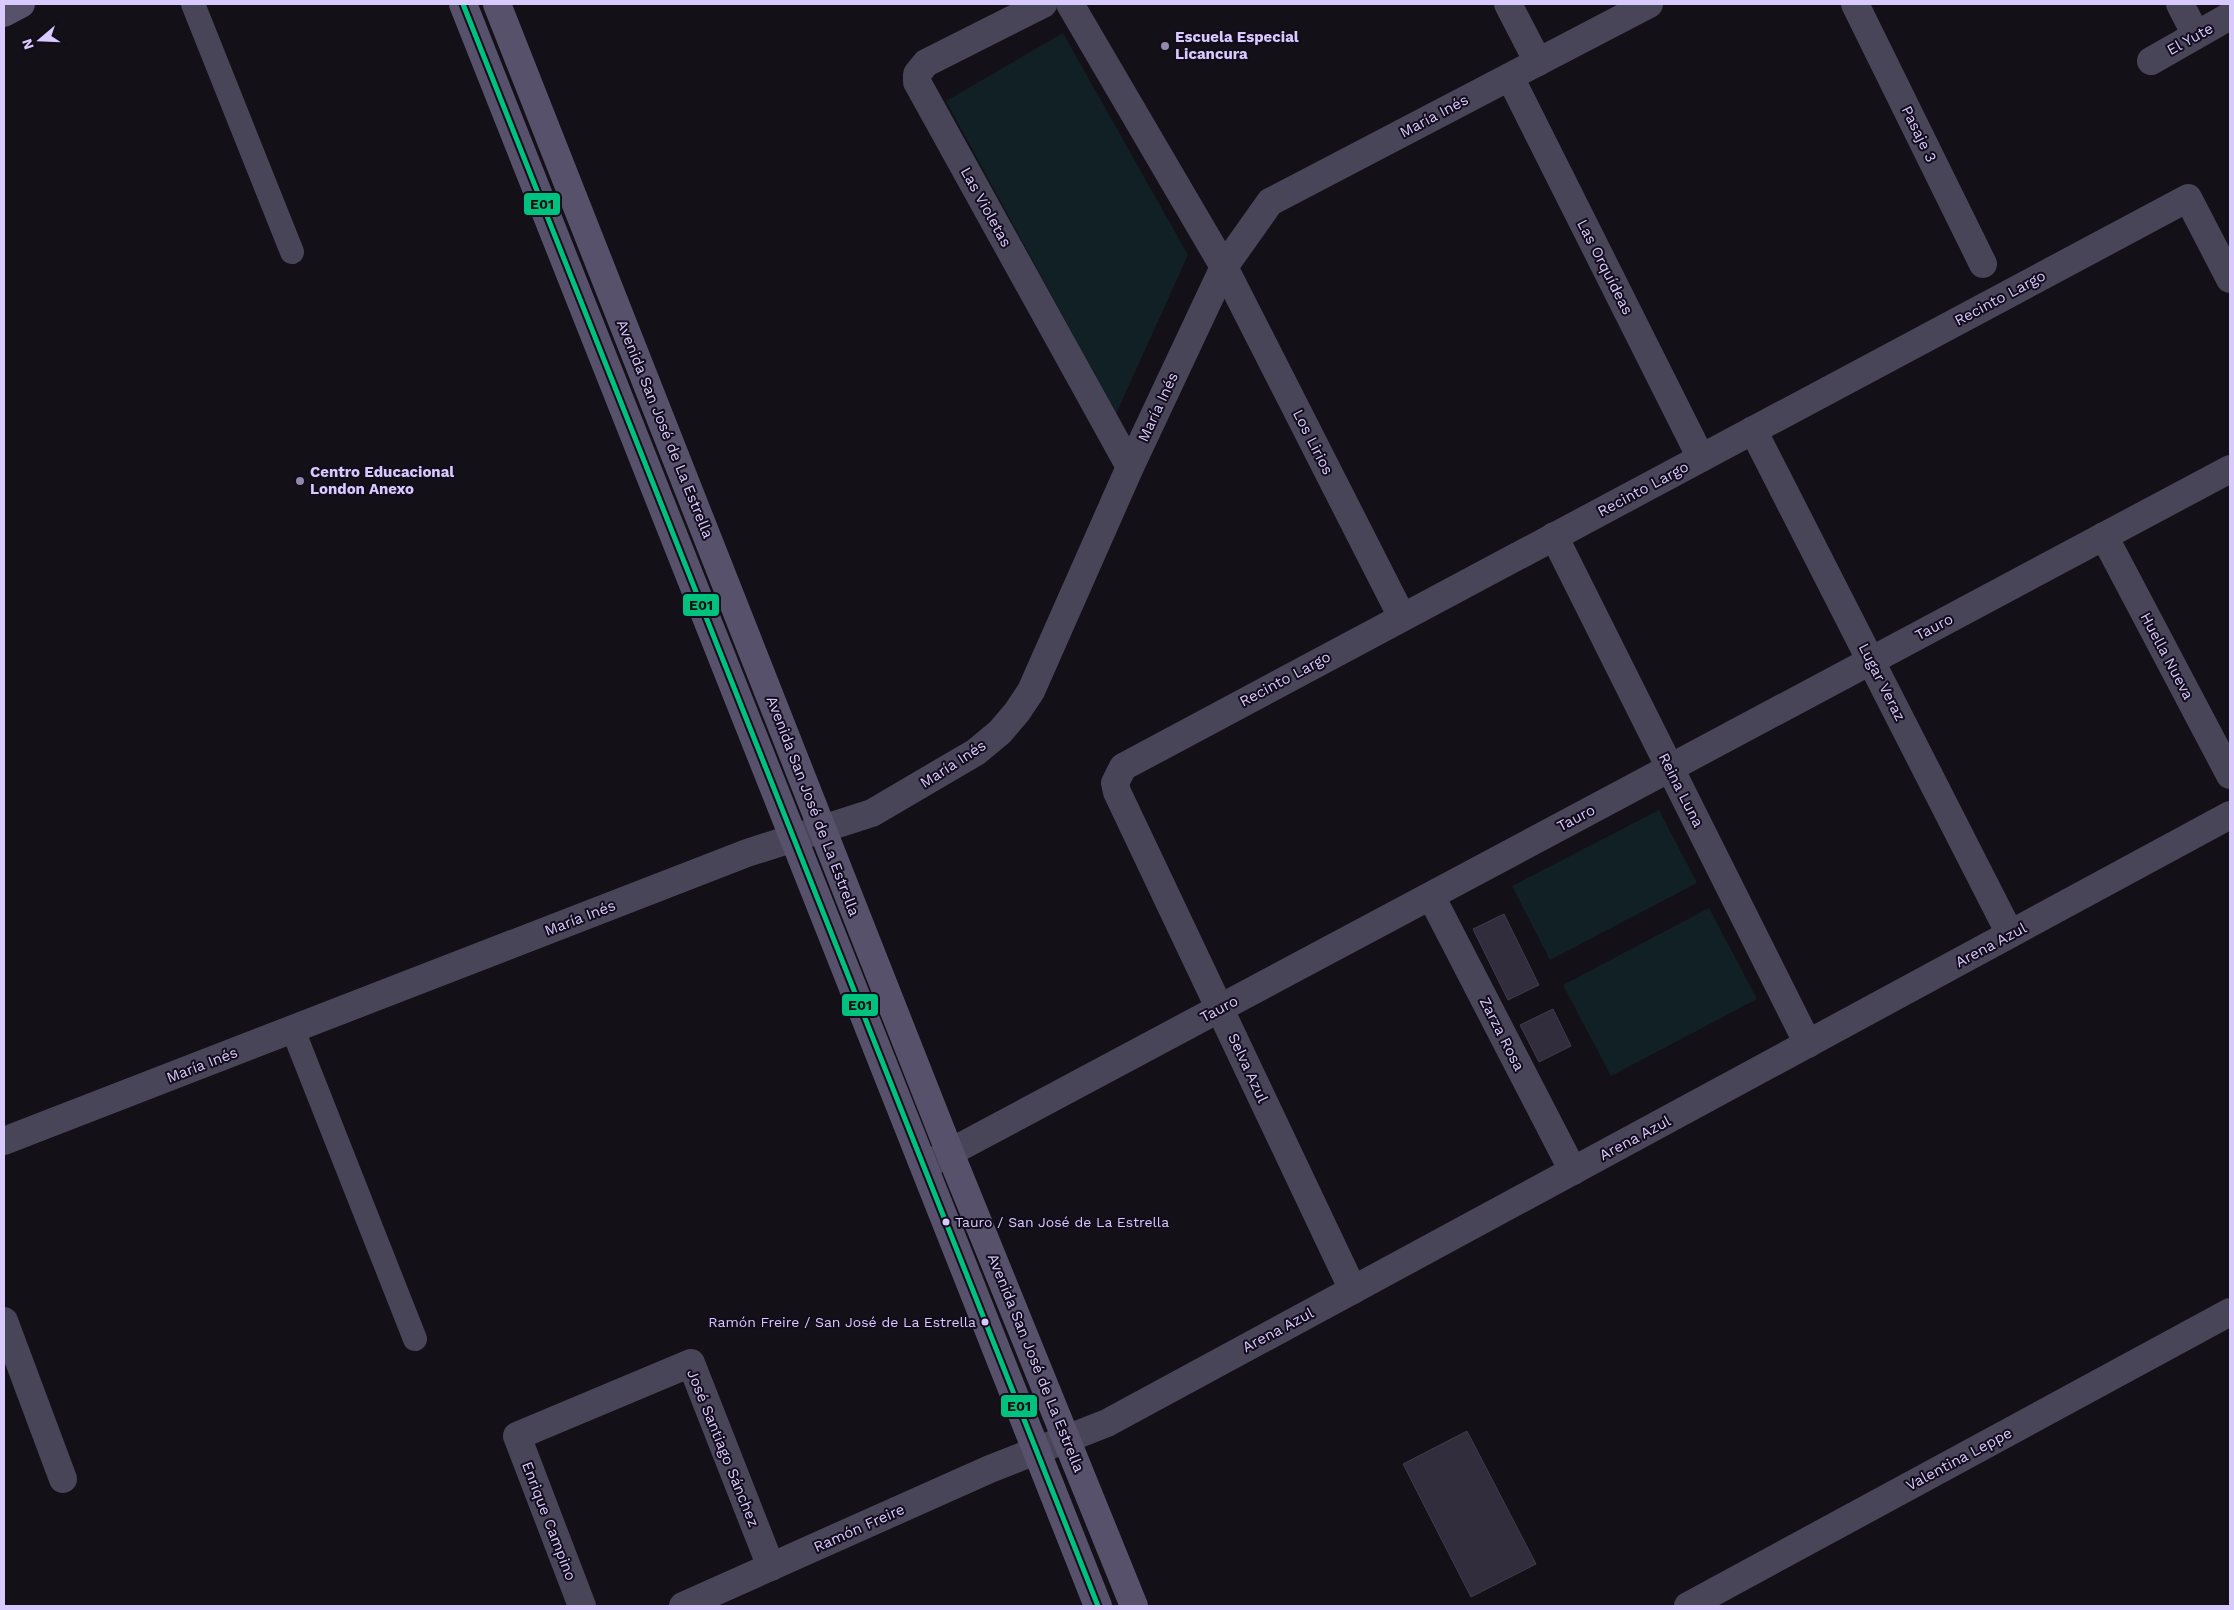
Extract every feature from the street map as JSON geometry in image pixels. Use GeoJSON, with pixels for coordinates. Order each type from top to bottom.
{"type":"FeatureCollection","features":[{"type":"Feature","properties":{"kind":"main road"},"geometry":{"type":"LineString","coordinates":[[4,13],[21,4]]}},
{"type":"Feature","properties":{"kind":"main road","name":"Avenida San José de La Estrella"},"geometry":{"type":"LineString","coordinates":[[463,4],[922,1168],[1098,1606]]}},
{"type":"Feature","properties":{"kind":"main road","name":"Avenida San José de La Estrella"},"geometry":{"type":"LineString","coordinates":[[497,4],[950,1153],[1134,1606]]}},
{"type":"Feature","properties":{"kind":"street","name":"Las Violetas"},"geometry":{"type":"LineString","coordinates":[[1043,4],[926,63],[917,74],[917,82],[1130,467]]}},
{"type":"Feature","properties":{"kind":"street"},"geometry":{"type":"LineString","coordinates":[[1070,4],[1224,268]]}},
{"type":"Feature","properties":{"kind":"street"},"geometry":{"type":"LineString","coordinates":[[1508,4],[1538,62]]}},
{"type":"Feature","properties":{"kind":"street","name":"María Inés"},"geometry":{"type":"LineString","coordinates":[[4,1141],[747,853],[872,814],[976,752],[1011,719],[1030,691],[1130,467],[1224,268],[1270,202],[1650,4]]}},
{"type":"Feature","properties":{"kind":"street","name":"Pasaje 3"},"geometry":{"type":"LineString","coordinates":[[1854,4],[1983,264]]}},
{"type":"Feature","properties":{"kind":"street"},"geometry":{"type":"LineString","coordinates":[[2180,4],[2196,35]]}},
{"type":"Feature","properties":{"kind":"street","name":"El Yute"},"geometry":{"type":"LineString","coordinates":[[2150,61],[2230,16]]}},
{"type":"Feature","properties":{"kind":"street","name":"Las Orquídeas"},"geometry":{"type":"LineString","coordinates":[[1510,77],[1701,458]]}},
{"type":"Feature","properties":{"kind":"street","name":"Recinto Largo"},"geometry":{"type":"LineString","coordinates":[[1117,792],[1115,783],[1118,774],[1123,766],[1131,761],[2188,198],[2230,279]]}},
{"type":"Feature","properties":{"kind":"street","name":"Los Lirios"},"geometry":{"type":"LineString","coordinates":[[1224,268],[1402,617]]}},
{"type":"Feature","properties":{"kind":"street","name":"Lugar Veraz"},"geometry":{"type":"LineString","coordinates":[[1753,430],[1872,660],[2010,934]]}},
{"type":"Feature","properties":{"kind":"street","name":"Tauro"},"geometry":{"type":"LineString","coordinates":[[922,1168],[2230,469]]}},
{"type":"Feature","properties":{"kind":"street","name":"Reina Luna"},"geometry":{"type":"LineString","coordinates":[[1554,536],[1808,1044]]}},
{"type":"Feature","properties":{"kind":"street","name":"Huella Nueva"},"geometry":{"type":"LineString","coordinates":[[2104,536],[2230,775]]}},
{"type":"Feature","properties":{"kind":"street","name":"Selva Azul"},"geometry":{"type":"LineString","coordinates":[[1117,792],[1354,1290]]}},
{"type":"Feature","properties":{"kind":"street","name":"Arena Azul"},"geometry":{"type":"LineString","coordinates":[[1035,1450],[1107,1423],[2230,815]]}},
{"type":"Feature","properties":{"kind":"street","name":"Zarza Rosa"},"geometry":{"type":"LineString","coordinates":[[1431,896],[1573,1171]]}},
{"type":"Feature","properties":{"kind":"street","name":"Valentina Leppe"},"geometry":{"type":"LineString","coordinates":[[1688,1606],[2230,1312]]}},
{"type":"Feature","properties":{"kind":"street"},"geometry":{"type":"LineString","coordinates":[[4,1321],[63,1479]]}},
{"type":"Feature","properties":{"kind":"street","name":"José Santiago Sánchez"},"geometry":{"type":"LineString","coordinates":[[517,1436],[691,1363],[771,1567]]}},
{"type":"Feature","properties":{"kind":"street","name":"Enrique Campino"},"geometry":{"type":"LineString","coordinates":[[517,1436],[582,1606]]}},
{"type":"Feature","properties":{"kind":"street","name":"Ramón Freire"},"geometry":{"type":"LineString","coordinates":[[683,1606],[1035,1450]]}},
{"type":"Feature","properties":{"kind":"lane"},"geometry":{"type":"LineString","coordinates":[[193,4],[292,252]]}},
{"type":"Feature","properties":{"kind":"lane"},"geometry":{"type":"LineString","coordinates":[[293,1030],[415,1339]]}},
{"type":"Feature","properties":{"kind":"shaded area"},"geometry":{"type":"Polygon","coordinates":[[[1063,33],[1188,255],[1116,414],[946,101],[1063,33]]]}},
{"type":"Feature","properties":{"kind":"shaded area"},"geometry":{"type":"Polygon","coordinates":[[[1659,810],[1697,883],[1550,960],[1512,886],[1659,810]]]}},
{"type":"Feature","properties":{"kind":"shaded area"},"geometry":{"type":"Polygon","coordinates":[[[1709,908],[1757,999],[1611,1076],[1563,985],[1709,908]]]}},
{"type":"Feature","properties":{"kind":"building"},"geometry":{"type":"Polygon","coordinates":[[[1504,914],[1539,985],[1508,1000],[1473,929],[1504,914]]]}},
{"type":"Feature","properties":{"kind":"building"},"geometry":{"type":"Polygon","coordinates":[[[1553,1009],[1571,1046],[1539,1062],[1520,1025],[1553,1009]]]}},
{"type":"Feature","properties":{"kind":"building"},"geometry":{"type":"Polygon","coordinates":[[[1467,1431],[1536,1564],[1471,1597],[1403,1464],[1467,1431]]]}},
{"type":"Feature","properties":{"kind":"transit line","name":"E01"},"geometry":{"type":"LineString","coordinates":[[463,4],[1098,1606]]}},
{"type":"Feature","properties":{"kind":"place","name":"Escuela Especial Licancura"},"geometry":{"type":"Point","coordinates":[1165,46]}},
{"type":"Feature","properties":{"kind":"place","name":"Centro Educacional London Anexo"},"geometry":{"type":"Point","coordinates":[300,481]}},
{"type":"Feature","properties":{"kind":"place","name":"Tauro / San José de La Estrella"},"geometry":{"type":"Point","coordinates":[946,1222]}},
{"type":"Feature","properties":{"kind":"place","name":"Ramón Freire / San José de La Estrella"},"geometry":{"type":"Point","coordinates":[985,1322]}}]}
